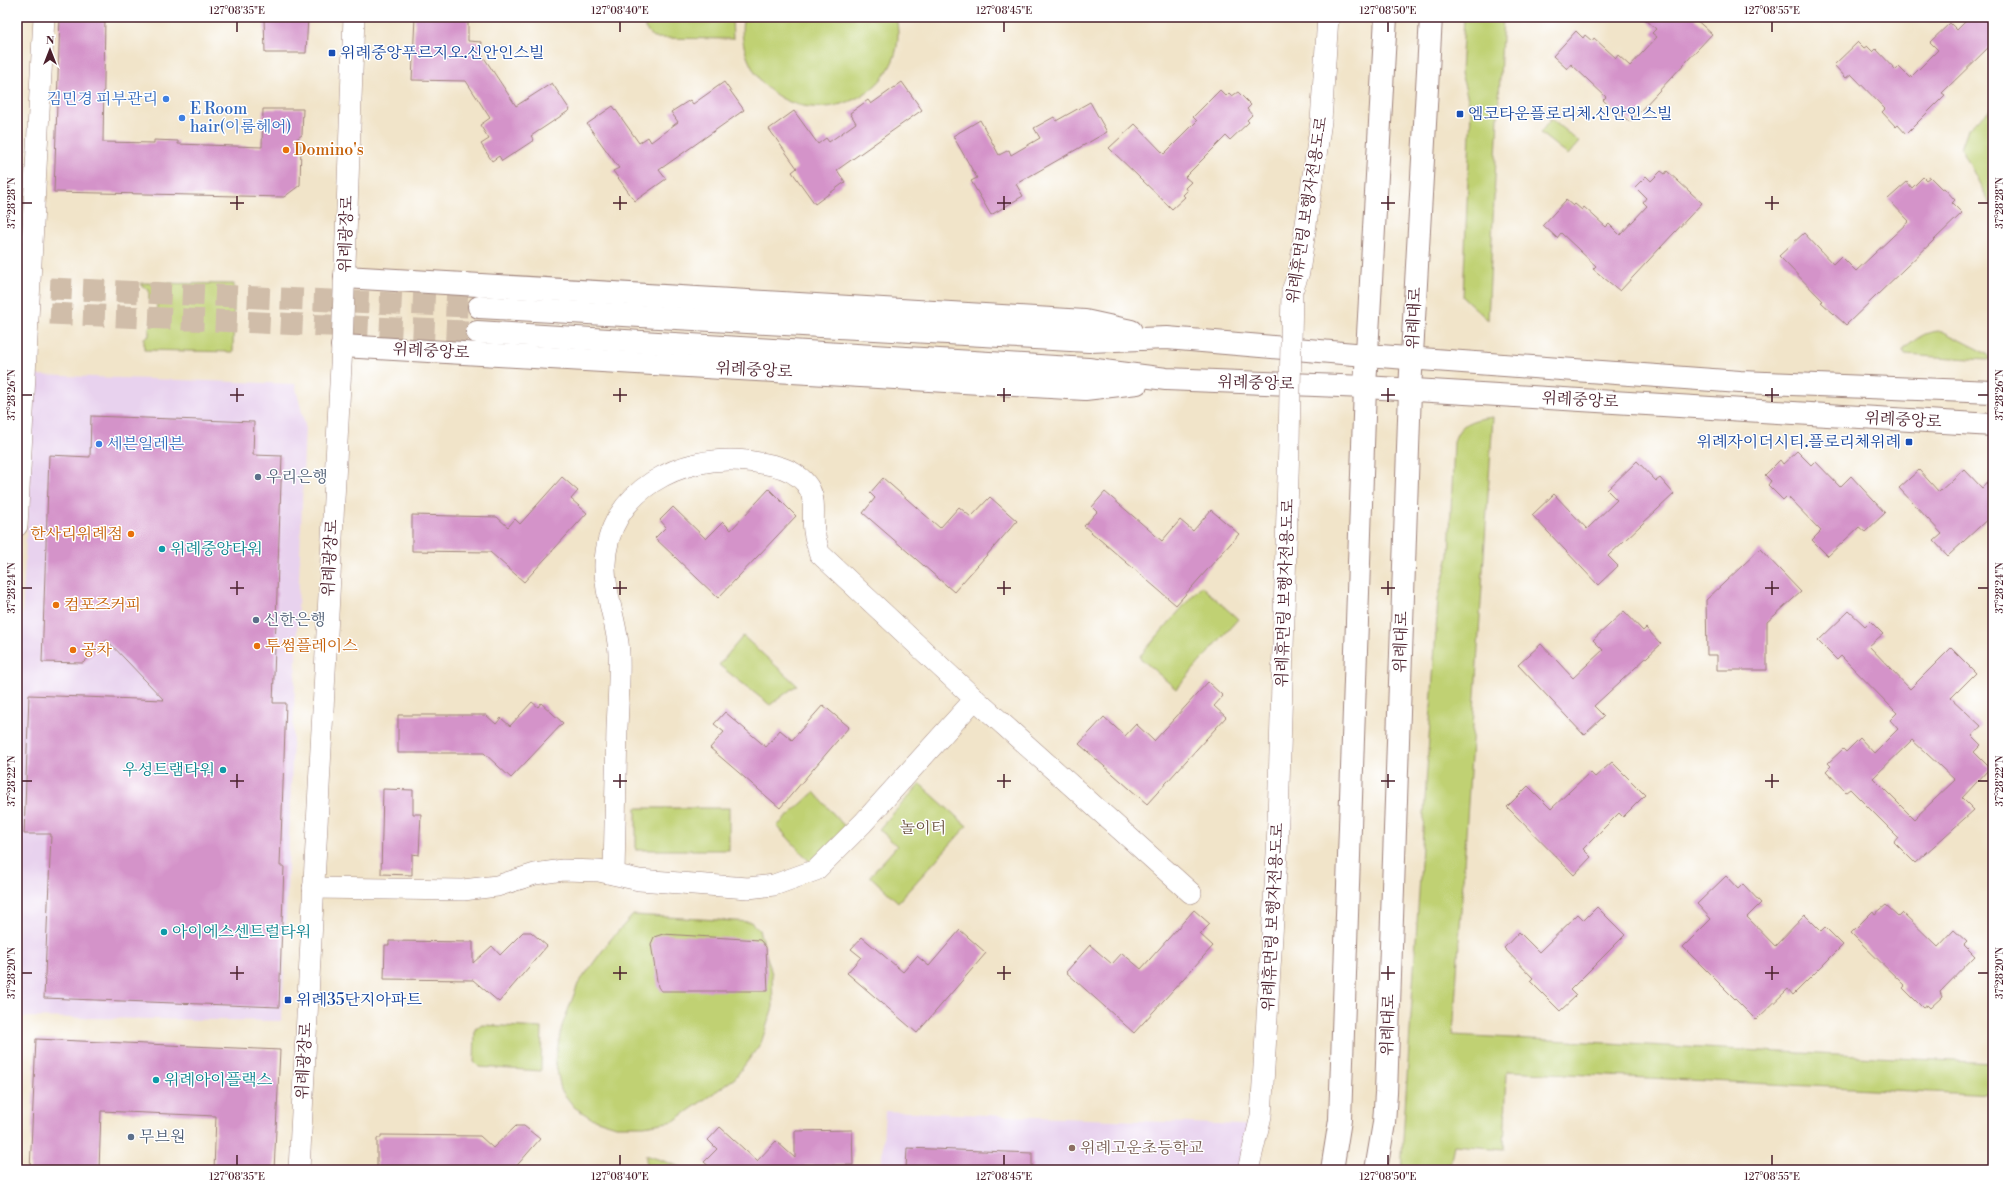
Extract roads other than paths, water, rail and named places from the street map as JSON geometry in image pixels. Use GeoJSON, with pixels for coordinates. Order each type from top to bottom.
{"type":"FeatureCollection","features":[{"type":"Feature","properties":{"kind":"main road"},"geometry":{"type":"LineString","coordinates":[[1332,1170],[1340,1120],[1366,355],[1386,17]]}},
{"type":"Feature","properties":{"kind":"main road","name":"위례대로"},"geometry":{"type":"LineString","coordinates":[[1376,1170],[1384,1123],[1386,1093],[1410,390],[1431,17]]}},
{"type":"Feature","properties":{"kind":"main road","name":"위례중앙로"},"geometry":{"type":"LineString","coordinates":[[345,277],[1085,321],[1168,338],[1366,355],[1740,382],[1993,392]]}},
{"type":"Feature","properties":{"kind":"main road","name":"위례중앙로"},"geometry":{"type":"LineString","coordinates":[[479,307],[1089,341],[1168,338]]}},
{"type":"Feature","properties":{"kind":"main road","name":"위례중앙로"},"geometry":{"type":"LineString","coordinates":[[477,332],[1088,369],[1166,379],[1365,387],[1993,425]]}},
{"type":"Feature","properties":{"kind":"main road","name":"위례중앙로"},"geometry":{"type":"LineString","coordinates":[[342,346],[1085,390],[1166,379]]}},
{"type":"Feature","properties":{"kind":"street"},"geometry":{"type":"LineString","coordinates":[[17,526],[44,17]]}},
{"type":"Feature","properties":{"kind":"street","name":"위례광장로"},"geometry":{"type":"LineString","coordinates":[[299,1170],[312,888],[342,346],[354,17]]}},
{"type":"Feature","properties":{"kind":"street","name":"위례휴먼링 보행자전용도로"},"geometry":{"type":"LineString","coordinates":[[1248,1170],[1261,1116],[1276,862],[1289,442],[1292,291],[1299,272],[1321,121],[1328,17]]}},
{"type":"Feature","properties":{"kind":"street"},"geometry":{"type":"LineString","coordinates":[[614,874],[619,652],[607,591],[605,562],[611,535],[627,505],[659,477],[687,466],[728,460],[775,465],[796,476],[810,490],[813,500],[814,532],[819,554],[975,699],[1191,893]]}},
{"type":"Feature","properties":{"kind":"street"},"geometry":{"type":"LineString","coordinates":[[312,888],[463,890],[497,886],[535,874],[563,870],[598,871],[639,880],[748,888],[774,885],[816,870],[863,823],[975,699]]}},
{"type":"Feature","properties":{"kind":"tunnel"},"geometry":{"type":"LineString","coordinates":[[17,287],[479,307]]}},
{"type":"Feature","properties":{"kind":"tunnel"},"geometry":{"type":"LineString","coordinates":[[17,312],[477,332]]}},
{"type":"Feature","properties":{"kind":"place","name":"위례중앙푸르지오.신안인스빌"},"geometry":{"type":"Point","coordinates":[332,53]}},
{"type":"Feature","properties":{"kind":"place","name":"김민경 피부관리"},"geometry":{"type":"Point","coordinates":[166,99]}},
{"type":"Feature","properties":{"kind":"place","name":"엠코타운플로리체.신안인스빌"},"geometry":{"type":"Point","coordinates":[1460,114]}},
{"type":"Feature","properties":{"kind":"place","name":"E Room hair(이룸헤어)"},"geometry":{"type":"Point","coordinates":[182,118]}},
{"type":"Feature","properties":{"kind":"place","name":"Domino's"},"geometry":{"type":"Point","coordinates":[286,150]}},
{"type":"Feature","properties":{"kind":"place","name":"위례자이더시티.플로리체위례"},"geometry":{"type":"Point","coordinates":[1909,442]}},
{"type":"Feature","properties":{"kind":"place","name":"세븐일레븐"},"geometry":{"type":"Point","coordinates":[99,444]}},
{"type":"Feature","properties":{"kind":"place","name":"우리은행"},"geometry":{"type":"Point","coordinates":[258,477]}},
{"type":"Feature","properties":{"kind":"place","name":"한사리위례점"},"geometry":{"type":"Point","coordinates":[131,534]}},
{"type":"Feature","properties":{"kind":"place","name":"위례중앙타워"},"geometry":{"type":"Point","coordinates":[162,549]}},
{"type":"Feature","properties":{"kind":"place","name":"컴포즈커피"},"geometry":{"type":"Point","coordinates":[56,605]}},
{"type":"Feature","properties":{"kind":"place","name":"신한은행"},"geometry":{"type":"Point","coordinates":[256,620]}},
{"type":"Feature","properties":{"kind":"place","name":"투썸플레이스"},"geometry":{"type":"Point","coordinates":[257,646]}},
{"type":"Feature","properties":{"kind":"place","name":"공차"},"geometry":{"type":"Point","coordinates":[73,650]}},
{"type":"Feature","properties":{"kind":"place","name":"우성트램타워"},"geometry":{"type":"Point","coordinates":[223,770]}},
{"type":"Feature","properties":{"kind":"place","name":"아이에스센트럴타워"},"geometry":{"type":"Point","coordinates":[164,932]}},
{"type":"Feature","properties":{"kind":"place","name":"위례35단지아파트"},"geometry":{"type":"Point","coordinates":[288,1000]}},
{"type":"Feature","properties":{"kind":"place","name":"위례아이플랙스"},"geometry":{"type":"Point","coordinates":[156,1080]}},
{"type":"Feature","properties":{"kind":"place","name":"무브원"},"geometry":{"type":"Point","coordinates":[131,1137]}},
{"type":"Feature","properties":{"kind":"place","name":"위례고운초등학교"},"geometry":{"type":"Point","coordinates":[1072,1148]}},
{"type":"Feature","properties":{"kind":"park label","name":"놀이터"},"geometry":{"type":"Point","coordinates":[923,828]}}]}
